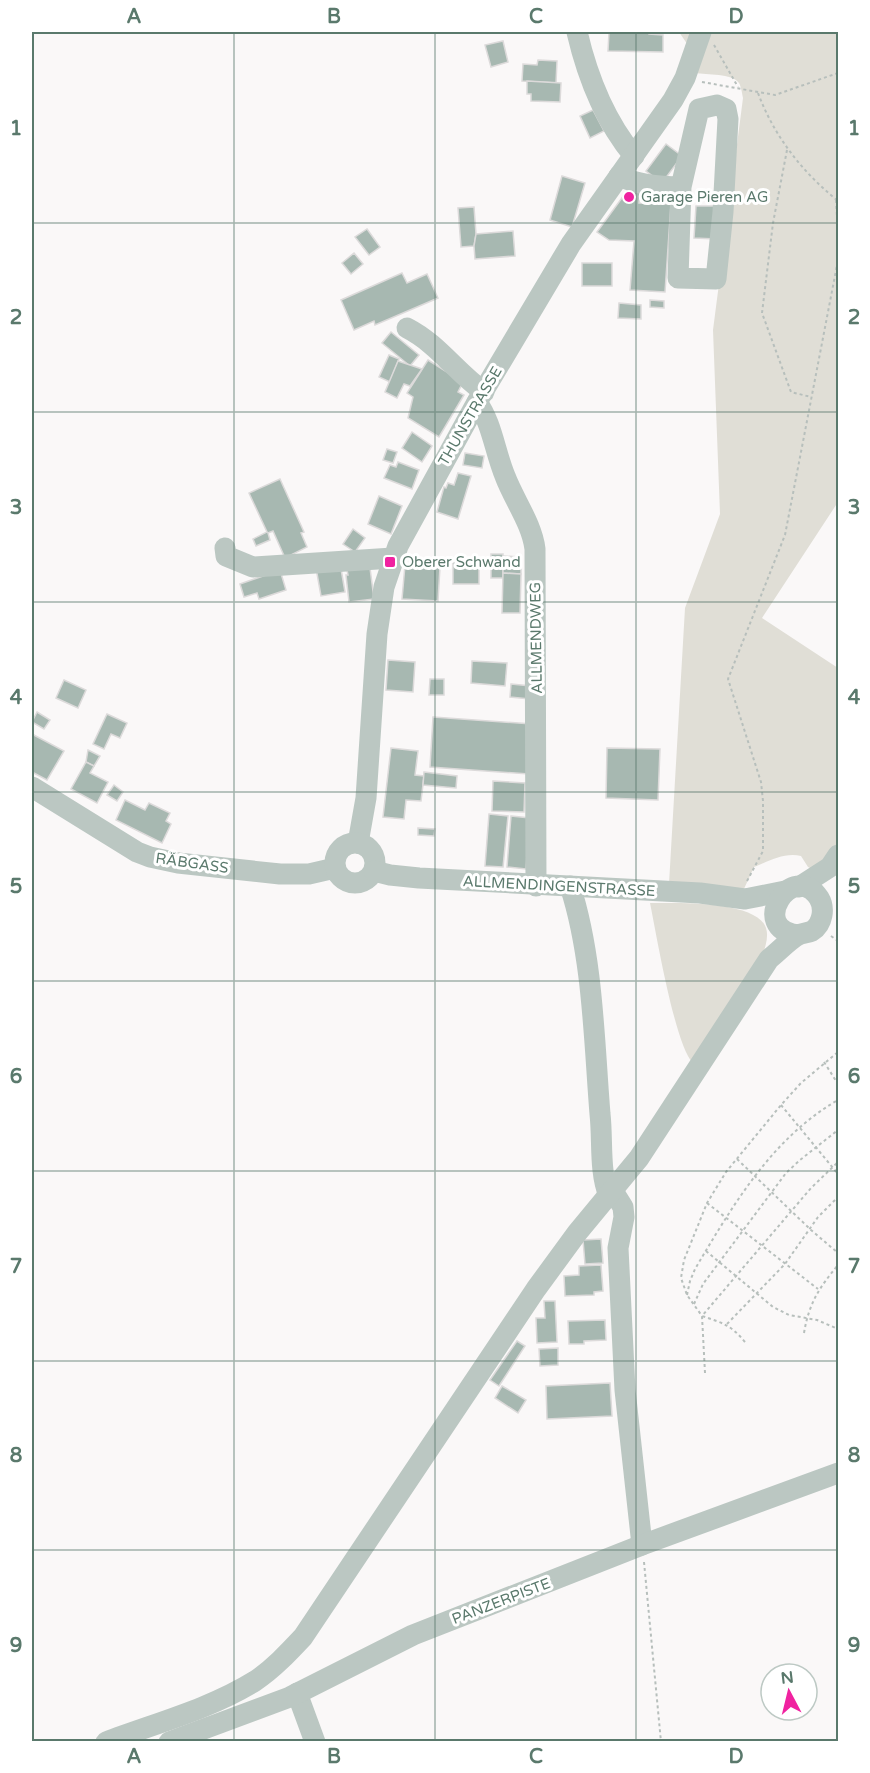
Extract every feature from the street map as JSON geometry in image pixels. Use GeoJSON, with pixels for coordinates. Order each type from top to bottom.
{"type":"FeatureCollection","features":[{"type":"Feature","properties":{"kind":"street"},"geometry":{"type":"LineString","coordinates":[[577,32],[595,89],[621,138],[634,156]]}},
{"type":"Feature","properties":{"kind":"street","name":"THUNSTRASSE"},"geometry":{"type":"LineString","coordinates":[[358,843],[366,798],[377,634],[384,587],[393,558],[413,516],[571,244],[662,117],[685,78],[705,34]]}},
{"type":"Feature","properties":{"kind":"street"},"geometry":{"type":"LineString","coordinates":[[717,105],[726,109],[728,119],[723,212],[716,279],[678,278],[681,187],[699,109],[717,105]]}},
{"type":"Feature","properties":{"kind":"street"},"geometry":{"type":"LineString","coordinates":[[619,176],[630,181],[659,187],[681,187]]}},
{"type":"Feature","properties":{"kind":"street"},"geometry":{"type":"LineString","coordinates":[[407,328],[430,342],[481,397]]}},
{"type":"Feature","properties":{"kind":"street","name":"ALLMENDWEG"},"geometry":{"type":"LineString","coordinates":[[481,397],[512,495],[534,541],[536,886]]}},
{"type":"Feature","properties":{"kind":"street"},"geometry":{"type":"LineString","coordinates":[[225,548],[226,556],[253,567],[393,558]]}},
{"type":"Feature","properties":{"kind":"street","name":"RÄBGASS"},"geometry":{"type":"LineString","coordinates":[[32,787],[137,852],[163,860],[280,874],[309,873],[335,868]]}},
{"type":"Feature","properties":{"kind":"street"},"geometry":{"type":"LineString","coordinates":[[352,843],[358,843],[365,846],[374,856],[374,871],[366,880],[354,883],[342,879],[335,868],[335,861],[340,849],[352,843]]}},
{"type":"Feature","properties":{"kind":"street"},"geometry":{"type":"LineString","coordinates":[[769,959],[776,919],[776,904],[792,889],[834,861]]}},
{"type":"Feature","properties":{"kind":"street"},"geometry":{"type":"LineString","coordinates":[[106,1742],[241,1689],[269,1670],[297,1644],[319,1616],[549,1270],[639,1158],[769,959],[807,932],[822,917],[821,903],[834,861]]}},
{"type":"Feature","properties":{"kind":"street","name":"ALLMENDINGENSTRASSE"},"geometry":{"type":"LineString","coordinates":[[374,871],[402,877],[536,886],[700,893],[745,898],[792,889]]}},
{"type":"Feature","properties":{"kind":"street"},"geometry":{"type":"LineString","coordinates":[[570,886],[584,937],[604,1179],[611,1194],[623,1207],[624,1217],[618,1248],[624,1366],[642,1545]]}},
{"type":"Feature","properties":{"kind":"street"},"geometry":{"type":"LineString","coordinates":[[792,889],[812,891],[838,920]]}},
{"type":"Feature","properties":{"kind":"street","name":"ALLMENDINGENSTRASSE"},"geometry":{"type":"LineString","coordinates":[[745,898],[776,919]]}},
{"type":"Feature","properties":{"kind":"street"},"geometry":{"type":"LineString","coordinates":[[776,919],[787,932],[838,928]]}},
{"type":"Feature","properties":{"kind":"street","name":"PANZERPISTE"},"geometry":{"type":"LineString","coordinates":[[169,1742],[297,1693],[413,1635],[642,1545],[838,1473]]}},
{"type":"Feature","properties":{"kind":"street"},"geometry":{"type":"LineString","coordinates":[[297,1693],[315,1742]]}},
{"type":"Feature","properties":{"kind":"path"},"geometry":{"type":"LineString","coordinates":[[705,34],[738,87]]}},
{"type":"Feature","properties":{"kind":"path"},"geometry":{"type":"LineString","coordinates":[[685,78],[775,95],[838,73]]}},
{"type":"Feature","properties":{"kind":"path"},"geometry":{"type":"LineString","coordinates":[[758,93],[762,105],[787,150],[837,200],[838,233]]}},
{"type":"Feature","properties":{"kind":"path"},"geometry":{"type":"LineString","coordinates":[[787,150],[773,223],[762,313],[791,392],[812,397]]}},
{"type":"Feature","properties":{"kind":"path"},"geometry":{"type":"LineString","coordinates":[[745,898],[746,884],[763,851],[762,782],[728,679],[785,535],[838,260]]}},
{"type":"Feature","properties":{"kind":"path"},"geometry":{"type":"LineString","coordinates":[[705,1373],[702,1316],[687,1295],[681,1278],[682,1269],[707,1203],[726,1172],[781,1106],[824,1062],[838,1051]]}},
{"type":"Feature","properties":{"kind":"path"},"geometry":{"type":"LineString","coordinates":[[824,1062],[838,1084]]}},
{"type":"Feature","properties":{"kind":"path"},"geometry":{"type":"LineString","coordinates":[[687,1295],[690,1281],[706,1251],[768,1159],[799,1128],[838,1100]]}},
{"type":"Feature","properties":{"kind":"path"},"geometry":{"type":"LineString","coordinates":[[781,1106],[838,1174]]}},
{"type":"Feature","properties":{"kind":"path"},"geometry":{"type":"LineString","coordinates":[[694,1304],[703,1284],[771,1192],[800,1160],[838,1130]]}},
{"type":"Feature","properties":{"kind":"path"},"geometry":{"type":"LineString","coordinates":[[737,1159],[838,1253]]}},
{"type":"Feature","properties":{"kind":"path"},"geometry":{"type":"LineString","coordinates":[[702,1316],[791,1211],[838,1162]]}},
{"type":"Feature","properties":{"kind":"path"},"geometry":{"type":"LineString","coordinates":[[727,1324],[785,1264],[819,1217],[838,1197]]}},
{"type":"Feature","properties":{"kind":"path"},"geometry":{"type":"LineString","coordinates":[[707,1203],[818,1289]]}},
{"type":"Feature","properties":{"kind":"path"},"geometry":{"type":"LineString","coordinates":[[706,1251],[782,1312],[817,1320],[838,1329]]}},
{"type":"Feature","properties":{"kind":"path"},"geometry":{"type":"LineString","coordinates":[[804,1333],[818,1289],[838,1265]]}},
{"type":"Feature","properties":{"kind":"path"},"geometry":{"type":"LineString","coordinates":[[702,1316],[727,1324],[735,1329],[745,1342]]}},
{"type":"Feature","properties":{"kind":"path"},"geometry":{"type":"LineString","coordinates":[[642,1545],[661,1742]]}},
{"type":"Feature","properties":{"kind":"shaded area"},"geometry":{"type":"Polygon","coordinates":[[[679,32],[838,32],[838,502],[762,618],[838,668],[838,842],[822,866],[812,869],[801,856],[795,855],[777,858],[754,867],[743,891],[669,884],[685,608],[720,514],[713,330],[743,98],[740,84],[736,80],[725,76],[695,73],[696,57],[679,32]]]}},
{"type":"Feature","properties":{"kind":"shaded area"},"geometry":{"type":"Polygon","coordinates":[[[650,903],[714,905],[732,908],[748,912],[759,919],[767,931],[763,955],[693,1063],[686,1052],[673,1013],[650,903]]]}},
{"type":"Feature","properties":{"kind":"building"},"geometry":{"type":"Polygon","coordinates":[[[609,32],[649,32],[649,34],[663,35],[663,52],[608,51],[609,32]]]}},
{"type":"Feature","properties":{"kind":"building"},"geometry":{"type":"Polygon","coordinates":[[[503,41],[508,62],[491,67],[485,45],[503,41]]]}},
{"type":"Feature","properties":{"kind":"building"},"geometry":{"type":"Polygon","coordinates":[[[538,60],[557,61],[556,83],[522,81],[523,64],[537,65],[538,60]]]}},
{"type":"Feature","properties":{"kind":"building"},"geometry":{"type":"Polygon","coordinates":[[[527,81],[561,83],[560,102],[531,101],[531,94],[527,94],[527,81]]]}},
{"type":"Feature","properties":{"kind":"building"},"geometry":{"type":"Polygon","coordinates":[[[593,110],[604,131],[590,138],[580,116],[593,110]]]}},
{"type":"Feature","properties":{"kind":"building"},"geometry":{"type":"Polygon","coordinates":[[[666,144],[682,156],[662,183],[646,171],[666,144]]]}},
{"type":"Feature","properties":{"kind":"building"},"geometry":{"type":"Polygon","coordinates":[[[562,176],[585,183],[572,227],[550,220],[562,176]]]}},
{"type":"Feature","properties":{"kind":"building"},"geometry":{"type":"Polygon","coordinates":[[[627,191],[640,192],[639,203],[671,204],[665,292],[630,290],[634,241],[609,240],[597,232],[627,191]]]}},
{"type":"Feature","properties":{"kind":"building"},"geometry":{"type":"Polygon","coordinates":[[[696,206],[718,206],[716,239],[694,238],[696,206]]]}},
{"type":"Feature","properties":{"kind":"building"},"geometry":{"type":"Polygon","coordinates":[[[474,207],[476,234],[474,246],[461,247],[458,208],[474,207]]]}},
{"type":"Feature","properties":{"kind":"building"},"geometry":{"type":"Polygon","coordinates":[[[367,229],[380,247],[369,255],[355,237],[367,229]]]}},
{"type":"Feature","properties":{"kind":"building"},"geometry":{"type":"Polygon","coordinates":[[[513,231],[515,256],[475,259],[476,234],[513,231]]]}},
{"type":"Feature","properties":{"kind":"building"},"geometry":{"type":"Polygon","coordinates":[[[354,253],[363,264],[351,274],[342,263],[354,253]]]}},
{"type":"Feature","properties":{"kind":"building"},"geometry":{"type":"Polygon","coordinates":[[[582,263],[612,263],[612,286],[582,286],[582,263]]]}},
{"type":"Feature","properties":{"kind":"building"},"geometry":{"type":"Polygon","coordinates":[[[402,273],[407,283],[427,274],[438,298],[375,325],[374,321],[354,330],[341,300],[402,273]]]}},
{"type":"Feature","properties":{"kind":"building"},"geometry":{"type":"Polygon","coordinates":[[[650,300],[664,301],[664,308],[650,307],[650,300]]]}},
{"type":"Feature","properties":{"kind":"building"},"geometry":{"type":"Polygon","coordinates":[[[619,303],[641,305],[641,319],[618,318],[619,303]]]}},
{"type":"Feature","properties":{"kind":"building"},"geometry":{"type":"Polygon","coordinates":[[[391,332],[419,355],[410,366],[382,343],[391,332]]]}},
{"type":"Feature","properties":{"kind":"building"},"geometry":{"type":"Polygon","coordinates":[[[389,355],[399,359],[390,382],[379,377],[389,355]]]}},
{"type":"Feature","properties":{"kind":"building"},"geometry":{"type":"Polygon","coordinates":[[[428,360],[463,382],[458,392],[464,395],[439,437],[408,418],[413,397],[407,393],[428,360]]]}},
{"type":"Feature","properties":{"kind":"building"},"geometry":{"type":"Polygon","coordinates":[[[398,361],[422,369],[410,386],[404,384],[397,398],[385,392],[398,361]]]}},
{"type":"Feature","properties":{"kind":"building"},"geometry":{"type":"Polygon","coordinates":[[[412,432],[432,446],[422,462],[402,448],[412,432]]]}},
{"type":"Feature","properties":{"kind":"building"},"geometry":{"type":"Polygon","coordinates":[[[387,449],[397,452],[393,463],[383,460],[387,449]]]}},
{"type":"Feature","properties":{"kind":"building"},"geometry":{"type":"Polygon","coordinates":[[[465,453],[484,456],[482,468],[463,465],[465,453]]]}},
{"type":"Feature","properties":{"kind":"building"},"geometry":{"type":"Polygon","coordinates":[[[398,462],[419,470],[412,489],[384,478],[390,465],[396,467],[398,462]]]}},
{"type":"Feature","properties":{"kind":"building"},"geometry":{"type":"Polygon","coordinates":[[[458,473],[471,476],[458,519],[437,512],[444,487],[446,488],[448,483],[454,485],[458,473]]]}},
{"type":"Feature","properties":{"kind":"building"},"geometry":{"type":"Polygon","coordinates":[[[280,479],[304,532],[301,533],[307,547],[285,558],[273,531],[268,533],[270,540],[256,546],[253,539],[267,532],[249,493],[280,479]]]}},
{"type":"Feature","properties":{"kind":"building"},"geometry":{"type":"Polygon","coordinates":[[[379,496],[402,506],[391,534],[368,524],[379,496]]]}},
{"type":"Feature","properties":{"kind":"building"},"geometry":{"type":"Polygon","coordinates":[[[353,529],[365,538],[355,552],[343,544],[353,529]]]}},
{"type":"Feature","properties":{"kind":"building"},"geometry":{"type":"Polygon","coordinates":[[[491,554],[503,554],[503,578],[491,578],[491,554]]]}},
{"type":"Feature","properties":{"kind":"building"},"geometry":{"type":"Polygon","coordinates":[[[503,556],[521,557],[521,574],[503,573],[503,556]]]}},
{"type":"Feature","properties":{"kind":"building"},"geometry":{"type":"Polygon","coordinates":[[[453,562],[479,562],[479,584],[453,584],[453,562]]]}},
{"type":"Feature","properties":{"kind":"building"},"geometry":{"type":"Polygon","coordinates":[[[340,563],[345,592],[321,596],[316,568],[340,563]]]}},
{"type":"Feature","properties":{"kind":"building"},"geometry":{"type":"Polygon","coordinates":[[[405,565],[440,567],[438,601],[402,599],[405,565]]]}},
{"type":"Feature","properties":{"kind":"building"},"geometry":{"type":"Polygon","coordinates":[[[370,568],[374,599],[349,602],[347,570],[370,568]]]}},
{"type":"Feature","properties":{"kind":"building"},"geometry":{"type":"Polygon","coordinates":[[[280,570],[286,590],[259,599],[257,593],[244,597],[240,584],[280,570]]]}},
{"type":"Feature","properties":{"kind":"building"},"geometry":{"type":"Polygon","coordinates":[[[503,573],[521,574],[520,613],[502,613],[503,573]]]}},
{"type":"Feature","properties":{"kind":"building"},"geometry":{"type":"Polygon","coordinates":[[[388,660],[415,662],[413,692],[386,690],[388,660]]]}},
{"type":"Feature","properties":{"kind":"building"},"geometry":{"type":"Polygon","coordinates":[[[472,661],[507,663],[505,686],[471,683],[472,661]]]}},
{"type":"Feature","properties":{"kind":"building"},"geometry":{"type":"Polygon","coordinates":[[[430,679],[444,679],[444,695],[429,695],[430,679]]]}},
{"type":"Feature","properties":{"kind":"building"},"geometry":{"type":"Polygon","coordinates":[[[64,680],[86,690],[78,708],[56,698],[64,680]]]}},
{"type":"Feature","properties":{"kind":"building"},"geometry":{"type":"Polygon","coordinates":[[[511,684],[531,686],[530,699],[510,697],[511,684]]]}},
{"type":"Feature","properties":{"kind":"building"},"geometry":{"type":"Polygon","coordinates":[[[37,712],[50,720],[44,729],[32,722],[37,712]]]}},
{"type":"Feature","properties":{"kind":"building"},"geometry":{"type":"Polygon","coordinates":[[[107,714],[127,723],[120,738],[111,734],[104,749],[93,744],[107,714]]]}},
{"type":"Feature","properties":{"kind":"building"},"geometry":{"type":"Polygon","coordinates":[[[433,717],[532,724],[529,774],[430,767],[433,717]]]}},
{"type":"Feature","properties":{"kind":"building"},"geometry":{"type":"Polygon","coordinates":[[[32,734],[64,751],[47,780],[32,772],[32,734]]]}},
{"type":"Feature","properties":{"kind":"building"},"geometry":{"type":"Polygon","coordinates":[[[391,748],[418,751],[415,775],[424,776],[421,801],[406,800],[404,819],[383,817],[391,748]]]}},
{"type":"Feature","properties":{"kind":"building"},"geometry":{"type":"Polygon","coordinates":[[[607,748],[660,749],[658,800],[606,798],[607,748]]]}},
{"type":"Feature","properties":{"kind":"building"},"geometry":{"type":"Polygon","coordinates":[[[88,750],[100,756],[94,766],[86,762],[88,750]]]}},
{"type":"Feature","properties":{"kind":"building"},"geometry":{"type":"Polygon","coordinates":[[[86,762],[94,766],[90,773],[108,782],[97,803],[71,789],[86,762]]]}},
{"type":"Feature","properties":{"kind":"building"},"geometry":{"type":"Polygon","coordinates":[[[424,772],[457,776],[456,788],[423,785],[424,772]]]}},
{"type":"Feature","properties":{"kind":"building"},"geometry":{"type":"Polygon","coordinates":[[[493,781],[525,783],[524,812],[492,811],[493,781]]]}},
{"type":"Feature","properties":{"kind":"building"},"geometry":{"type":"Polygon","coordinates":[[[114,785],[123,792],[117,801],[107,795],[114,785]]]}},
{"type":"Feature","properties":{"kind":"building"},"geometry":{"type":"Polygon","coordinates":[[[125,800],[145,810],[149,803],[170,813],[166,821],[171,824],[162,843],[116,820],[125,800]]]}},
{"type":"Feature","properties":{"kind":"building"},"geometry":{"type":"Polygon","coordinates":[[[489,814],[508,816],[503,867],[485,866],[489,814]]]}},
{"type":"Feature","properties":{"kind":"building"},"geometry":{"type":"Polygon","coordinates":[[[511,816],[530,818],[526,869],[507,867],[511,816]]]}},
{"type":"Feature","properties":{"kind":"building"},"geometry":{"type":"Polygon","coordinates":[[[418,828],[435,829],[434,836],[418,835],[418,828]]]}},
{"type":"Feature","properties":{"kind":"building"},"geometry":{"type":"Polygon","coordinates":[[[601,1239],[603,1263],[585,1264],[583,1240],[601,1239]]]}},
{"type":"Feature","properties":{"kind":"building"},"geometry":{"type":"Polygon","coordinates":[[[601,1265],[603,1291],[594,1292],[594,1295],[565,1296],[564,1276],[579,1275],[579,1266],[601,1265]]]}},
{"type":"Feature","properties":{"kind":"building"},"geometry":{"type":"Polygon","coordinates":[[[544,1301],[555,1301],[557,1342],[537,1343],[536,1318],[545,1318],[544,1301]]]}},
{"type":"Feature","properties":{"kind":"building"},"geometry":{"type":"Polygon","coordinates":[[[605,1320],[606,1340],[569,1344],[568,1321],[605,1320]]]}},
{"type":"Feature","properties":{"kind":"building"},"geometry":{"type":"Polygon","coordinates":[[[517,1341],[525,1346],[499,1386],[490,1380],[517,1341]]]}},
{"type":"Feature","properties":{"kind":"building"},"geometry":{"type":"Polygon","coordinates":[[[558,1348],[558,1365],[540,1366],[539,1349],[558,1348]]]}},
{"type":"Feature","properties":{"kind":"building"},"geometry":{"type":"Polygon","coordinates":[[[610,1383],[612,1416],[547,1419],[546,1386],[610,1383]]]}},
{"type":"Feature","properties":{"kind":"building"},"geometry":{"type":"Polygon","coordinates":[[[502,1386],[526,1400],[518,1413],[495,1398],[502,1386]]]}},
{"type":"Feature","properties":{"kind":"place","name":"Garage Pieren AG"},"geometry":{"type":"Point","coordinates":[629,197]}},
{"type":"Feature","properties":{"kind":"place","name":"Oberer Schwand"},"geometry":{"type":"Point","coordinates":[390,562]}}]}
